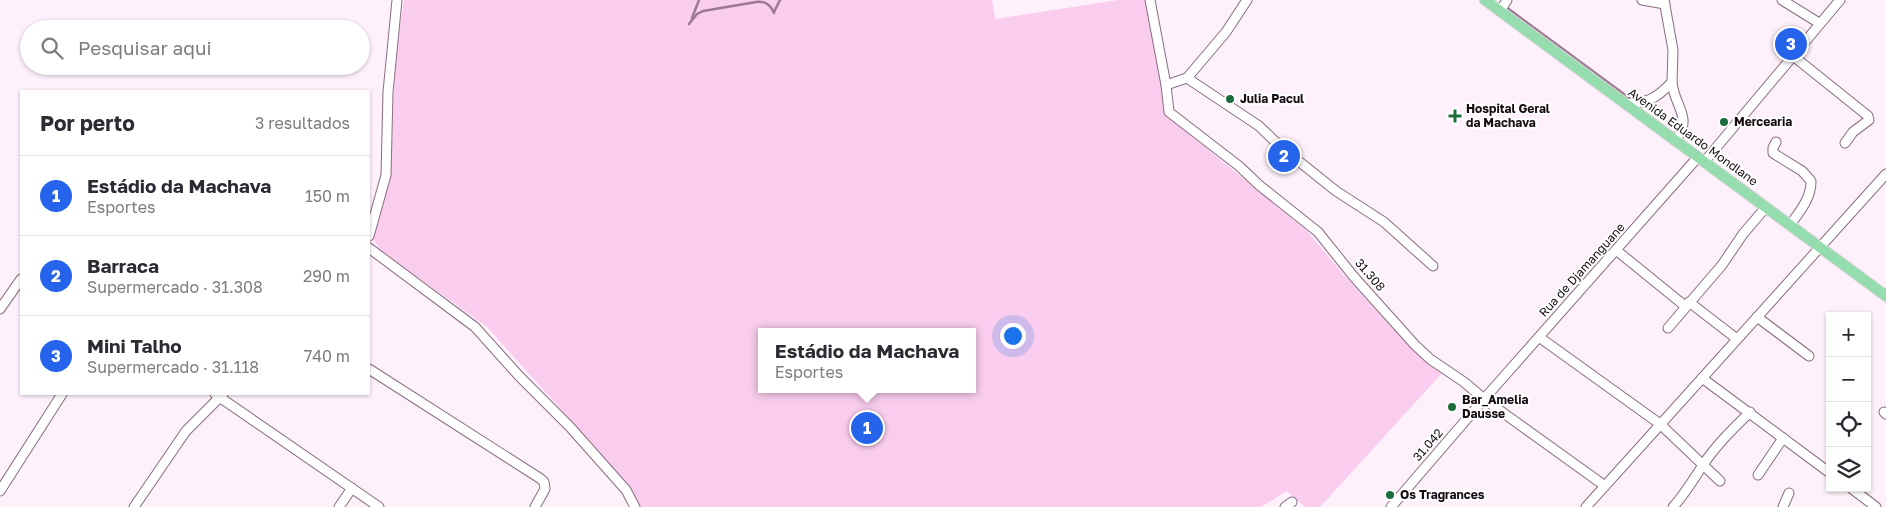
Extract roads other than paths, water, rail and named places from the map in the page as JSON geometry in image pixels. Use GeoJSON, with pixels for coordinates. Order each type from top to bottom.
{"type":"FeatureCollection","features":[{"type":"Feature","properties":{"kind":"main road","name":"Avenida Eduardo Mondlane"},"geometry":{"type":"LineString","coordinates":[[1485,0],[1886,296]]}},
{"type":"Feature","properties":{"kind":"street"},"geometry":{"type":"LineString","coordinates":[[370,232],[386,175],[388,92],[396,0]]}},
{"type":"Feature","properties":{"kind":"street","name":"31.308"},"geometry":{"type":"LineString","coordinates":[[1150,0],[1166,85],[1169,112],[1239,166],[1259,185],[1318,232],[1354,277],[1430,359],[1604,486]]}},
{"type":"Feature","properties":{"kind":"street"},"geometry":{"type":"LineString","coordinates":[[1166,85],[1187,78],[1226,32],[1247,0]]}},
{"type":"Feature","properties":{"kind":"street"},"geometry":{"type":"LineString","coordinates":[[1500,11],[1507,0]]}},
{"type":"Feature","properties":{"kind":"street"},"geometry":{"type":"LineString","coordinates":[[1642,0],[1664,2],[1673,50],[1673,90],[1684,120],[1682,132],[1675,141]]}},
{"type":"Feature","properties":{"kind":"street"},"geometry":{"type":"LineString","coordinates":[[1782,0],[1819,23]]}},
{"type":"Feature","properties":{"kind":"street","name":"Rua de Djamanguane"},"geometry":{"type":"LineString","coordinates":[[1484,399],[1616,250],[1701,159],[1840,0]]}},
{"type":"Feature","properties":{"kind":"street"},"geometry":{"type":"LineString","coordinates":[[1792,55],[1868,116],[1869,120],[1853,132],[1845,143]]}},
{"type":"Feature","properties":{"kind":"street"},"geometry":{"type":"LineString","coordinates":[[1187,78],[1259,126],[1281,147],[1336,191],[1384,222],[1433,266]]}},
{"type":"Feature","properties":{"kind":"street"},"geometry":{"type":"LineString","coordinates":[[1626,104],[1655,98],[1672,82]]}},
{"type":"Feature","properties":{"kind":"street"},"geometry":{"type":"LineString","coordinates":[[1776,142],[1772,150],[1774,153],[1802,171],[1811,181],[1810,192],[1806,202],[1790,225]]}},
{"type":"Feature","properties":{"kind":"street"},"geometry":{"type":"LineString","coordinates":[[1586,507],[1886,174]]}},
{"type":"Feature","properties":{"kind":"street"},"geometry":{"type":"LineString","coordinates":[[1668,328],[1722,265],[1743,234],[1766,207]]}},
{"type":"Feature","properties":{"kind":"street"},"geometry":{"type":"LineString","coordinates":[[370,249],[475,327],[626,490],[635,507]]}},
{"type":"Feature","properties":{"kind":"street"},"geometry":{"type":"LineString","coordinates":[[1616,250],[1737,339]]}},
{"type":"Feature","properties":{"kind":"street"},"geometry":{"type":"LineString","coordinates":[[0,309],[20,280]]}},
{"type":"Feature","properties":{"kind":"street"},"geometry":{"type":"LineString","coordinates":[[1757,317],[1809,356]]}},
{"type":"Feature","properties":{"kind":"street"},"geometry":{"type":"LineString","coordinates":[[1539,337],[1660,424],[1720,481]]}},
{"type":"Feature","properties":{"kind":"street"},"geometry":{"type":"LineString","coordinates":[[370,370],[541,479],[544,482],[545,489],[539,505]]}},
{"type":"Feature","properties":{"kind":"street"},"geometry":{"type":"LineString","coordinates":[[1702,378],[1826,470]]}},
{"type":"Feature","properties":{"kind":"street"},"geometry":{"type":"LineString","coordinates":[[0,492],[61,395]]}},
{"type":"Feature","properties":{"kind":"street"},"geometry":{"type":"LineString","coordinates":[[134,507],[186,431],[219,395],[379,507]]}},
{"type":"Feature","properties":{"kind":"street","name":"31.042"},"geometry":{"type":"LineString","coordinates":[[1391,507],[1484,399]]}},
{"type":"Feature","properties":{"kind":"street"},"geometry":{"type":"LineString","coordinates":[[1673,507],[1690,487],[1703,465],[1726,435],[1750,412]]}},
{"type":"Feature","properties":{"kind":"street"},"geometry":{"type":"LineString","coordinates":[[1758,476],[1784,438]]}},
{"type":"Feature","properties":{"kind":"street"},"geometry":{"type":"LineString","coordinates":[[339,507],[352,488]]}},
{"type":"Feature","properties":{"kind":"street"},"geometry":{"type":"LineString","coordinates":[[1855,492],[1876,507]]}},
{"type":"Feature","properties":{"kind":"street"},"geometry":{"type":"LineString","coordinates":[[1783,507],[1789,493]]}},
{"type":"Feature","properties":{"kind":"waterway"},"geometry":{"type":"LineString","coordinates":[[692,18],[699,0]]}},
{"type":"Feature","properties":{"kind":"waterway"},"geometry":{"type":"LineString","coordinates":[[774,12],[780,0]]}},
{"type":"Feature","properties":{"kind":"waterway"},"geometry":{"type":"LineString","coordinates":[[689,24],[697,14],[703,11],[756,2],[767,4],[774,13]]}},
{"type":"Feature","properties":{"kind":"waterway"},"geometry":{"type":"LineString","coordinates":[[1506,7],[1632,100]]}},
{"type":"Feature","properties":{"kind":"place","name":"Mini Talho"},"geometry":{"type":"Point","coordinates":[1791,44]}},
{"type":"Feature","properties":{"kind":"place","name":"Julia Pacul"},"geometry":{"type":"Point","coordinates":[1230,99]}},
{"type":"Feature","properties":{"kind":"place","name":"Hospital Geral da Machava"},"geometry":{"type":"Point","coordinates":[1455,116]}},
{"type":"Feature","properties":{"kind":"place","name":"Mercearia"},"geometry":{"type":"Point","coordinates":[1724,122]}},
{"type":"Feature","properties":{"kind":"place","name":"Barraca"},"geometry":{"type":"Point","coordinates":[1284,156]}},
{"type":"Feature","properties":{"kind":"place","name":"Bar_Amelia Dausse"},"geometry":{"type":"Point","coordinates":[1452,407]}},
{"type":"Feature","properties":{"kind":"place","name":"Estádio da Machava"},"geometry":{"type":"Point","coordinates":[867,428]}},
{"type":"Feature","properties":{"kind":"place","name":"Os Tragrances"},"geometry":{"type":"Point","coordinates":[1390,495]}}]}
